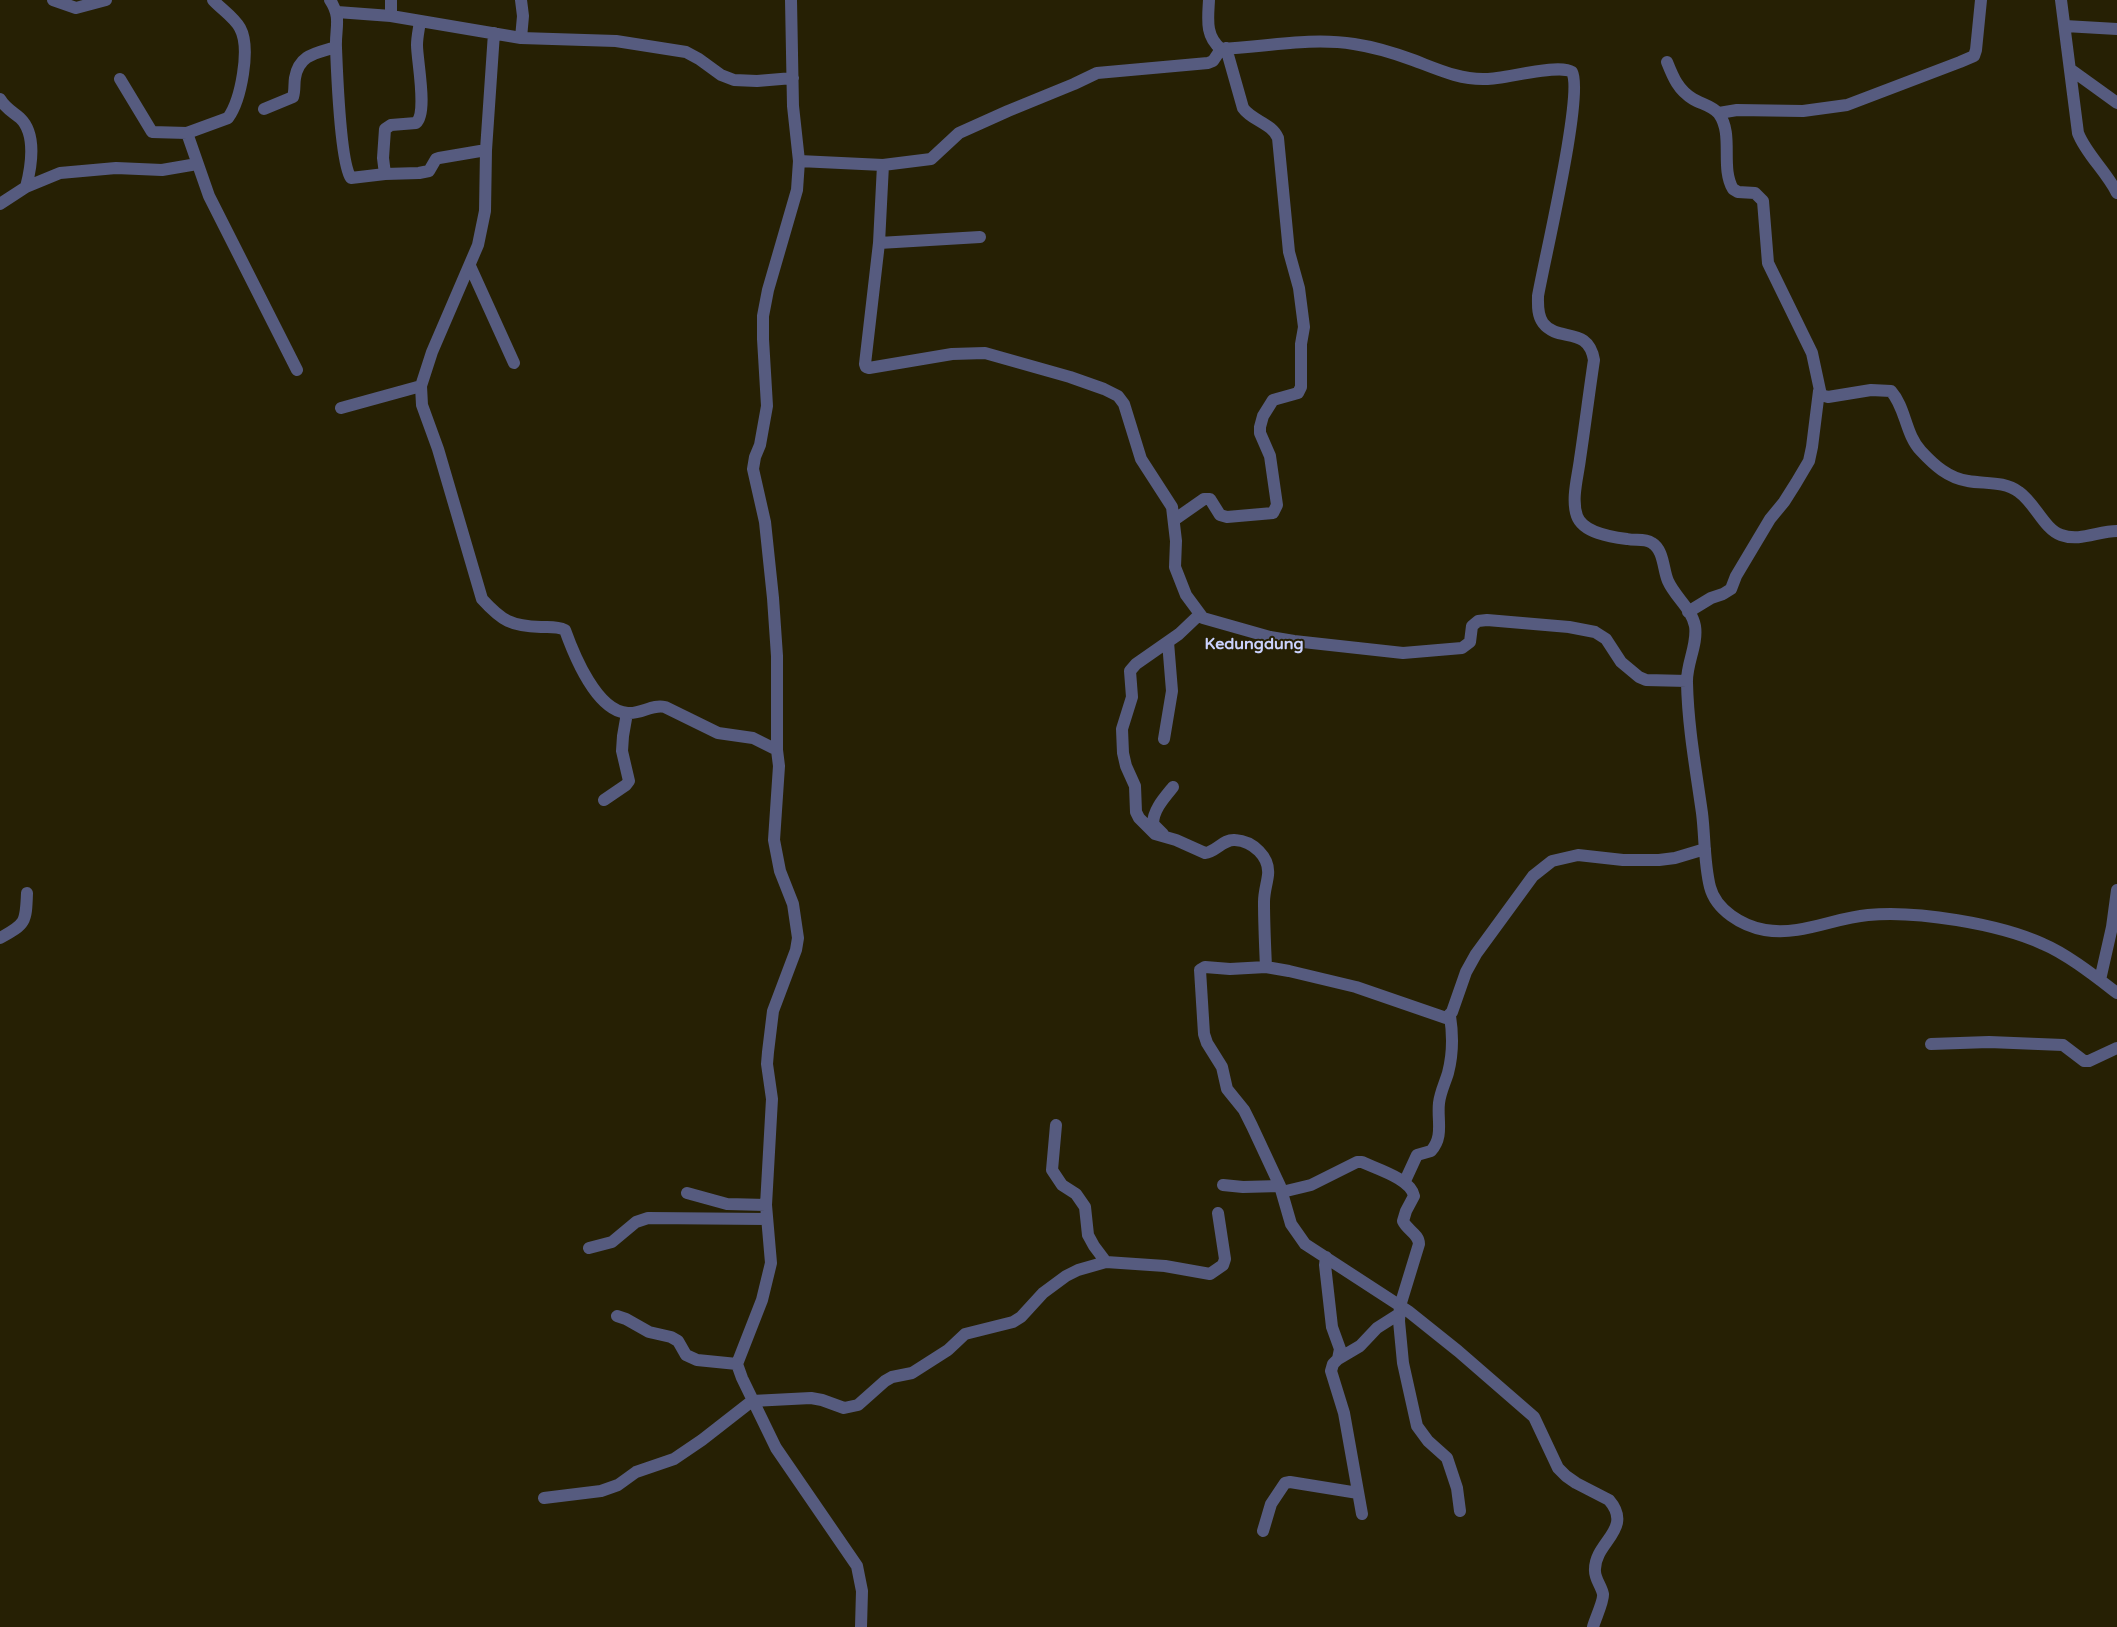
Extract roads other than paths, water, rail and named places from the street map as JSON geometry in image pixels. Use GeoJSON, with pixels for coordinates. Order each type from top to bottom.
{"type":"FeatureCollection","features":[{"type":"Feature","properties":{"kind":"street"},"geometry":{"type":"LineString","coordinates":[[53,0],[76,8],[106,0]]}},
{"type":"Feature","properties":{"kind":"street"},"geometry":{"type":"LineString","coordinates":[[120,79],[152,132],[187,133],[225,120],[230,116],[244,62],[245,47],[239,26],[213,0]]}},
{"type":"Feature","properties":{"kind":"street"},"geometry":{"type":"LineString","coordinates":[[330,0],[337,12],[336,47],[340,116],[344,159],[350,178],[429,171],[439,158],[486,150]]}},
{"type":"Feature","properties":{"kind":"street"},"geometry":{"type":"LineString","coordinates":[[391,0],[391,16]]}},
{"type":"Feature","properties":{"kind":"street"},"geometry":{"type":"LineString","coordinates":[[520,38],[523,16],[521,0]]}},
{"type":"Feature","properties":{"kind":"street"},"geometry":{"type":"LineString","coordinates":[[791,0],[793,106],[799,161],[797,190],[768,290],[763,316],[762,339],[767,406],[760,445],[753,469],[765,522],[777,656],[777,750],[779,766],[774,840],[780,871],[793,904],[798,938],[796,950],[773,1011],[767,1064],[772,1099],[766,1205],[766,1219],[771,1242],[771,1263],[762,1300],[737,1364],[752,1401],[776,1448],[857,1566],[862,1591],[861,1627]]}},
{"type":"Feature","properties":{"kind":"street"},"geometry":{"type":"LineString","coordinates":[[1174,520],[1204,498],[1210,499],[1220,515],[1227,517],[1273,513],[1275,511],[1277,505],[1270,456],[1260,433],[1260,426],[1270,403],[1277,398],[1298,393],[1301,387],[1301,344],[1304,327],[1299,288],[1289,252],[1278,138],[1275,131],[1247,113],[1243,108],[1224,49],[1211,38],[1209,32],[1208,0]]}},
{"type":"Feature","properties":{"kind":"street"},"geometry":{"type":"LineString","coordinates":[[1667,62],[1677,86],[1692,99],[1719,113],[1737,110],[1803,111],[1846,105],[1974,56],[1980,0]]}},
{"type":"Feature","properties":{"kind":"street"},"geometry":{"type":"LineString","coordinates":[[2061,0],[2076,122],[2082,144],[2109,177],[2117,193]]}},
{"type":"Feature","properties":{"kind":"street"},"geometry":{"type":"LineString","coordinates":[[337,12],[391,16],[520,38],[616,42],[686,52],[699,58],[721,75],[734,80],[757,81],[793,78]]}},
{"type":"Feature","properties":{"kind":"street"},"geometry":{"type":"LineString","coordinates":[[385,174],[383,158],[385,129],[391,125],[416,123],[420,118],[422,102],[417,45],[420,21]]}},
{"type":"Feature","properties":{"kind":"street"},"geometry":{"type":"LineString","coordinates":[[2065,26],[2117,29]]}},
{"type":"Feature","properties":{"kind":"street"},"geometry":{"type":"LineString","coordinates":[[494,33],[486,150],[485,211],[478,244],[470,266],[455,296],[432,352],[421,386],[422,405],[438,449],[482,599],[496,614],[512,624],[565,630],[591,687],[612,706],[627,713],[644,710],[656,705],[665,707],[718,733],[753,738],[777,750]]}},
{"type":"Feature","properties":{"kind":"street"},"geometry":{"type":"LineString","coordinates":[[799,161],[883,165],[932,159],[960,133],[1008,110],[1074,84],[1097,72],[1208,63],[1213,61],[1224,49],[1318,41],[1354,44],[1386,51],[1462,78],[1485,79],[1515,76],[1560,68],[1572,72],[1575,82],[1571,124],[1538,296],[1538,310],[1543,323],[1550,330],[1576,336],[1586,342],[1592,349],[1594,360],[1575,501],[1576,515],[1582,524],[1594,532],[1627,540],[1651,542],[1657,547],[1667,579],[1695,626],[1695,638],[1687,681],[1710,887],[1716,901],[1735,918],[1762,930],[1783,932],[1803,930],[1854,917],[1881,914],[1946,918],[2014,933],[2042,943],[2117,993]]}},
{"type":"Feature","properties":{"kind":"street"},"geometry":{"type":"LineString","coordinates":[[264,109],[293,97],[296,72],[303,60],[315,52],[336,47]]}},
{"type":"Feature","properties":{"kind":"street"},"geometry":{"type":"LineString","coordinates":[[2070,68],[2117,103]]}},
{"type":"Feature","properties":{"kind":"street"},"geometry":{"type":"LineString","coordinates":[[0,99],[22,119],[28,132],[30,172],[26,187]]}},
{"type":"Feature","properties":{"kind":"street"},"geometry":{"type":"LineString","coordinates":[[1688,612],[1731,589],[1770,519],[1796,483],[1808,461],[1812,447],[1819,391],[1812,353],[1768,264],[1763,201],[1755,192],[1738,192],[1731,185],[1723,123],[1719,113]]}},
{"type":"Feature","properties":{"kind":"street"},"geometry":{"type":"LineString","coordinates":[[187,133],[209,196],[297,370]]}},
{"type":"Feature","properties":{"kind":"street"},"geometry":{"type":"LineString","coordinates":[[0,204],[26,187],[60,173],[116,168],[162,170],[197,164]]}},
{"type":"Feature","properties":{"kind":"street"},"geometry":{"type":"LineString","coordinates":[[883,165],[880,243],[866,367],[952,354],[985,353],[1016,360],[1104,389],[1118,396],[1124,404],[1141,459],[1172,507],[1175,567],[1186,595],[1199,615],[1209,621],[1270,637],[1403,653],[1462,648],[1470,642],[1472,626],[1478,621],[1487,620],[1584,628],[1602,635],[1621,662],[1639,677],[1646,680],[1687,681]]}},
{"type":"Feature","properties":{"kind":"street"},"geometry":{"type":"LineString","coordinates":[[880,243],[980,237]]}},
{"type":"Feature","properties":{"kind":"street"},"geometry":{"type":"LineString","coordinates":[[470,266],[514,363]]}},
{"type":"Feature","properties":{"kind":"street"},"geometry":{"type":"LineString","coordinates":[[341,408],[421,386]]}},
{"type":"Feature","properties":{"kind":"street"},"geometry":{"type":"LineString","coordinates":[[1819,391],[1824,397],[1828,398],[1871,390],[1891,390],[1900,406],[1910,435],[1919,449],[1936,467],[1953,477],[1968,481],[2009,486],[2030,502],[2051,529],[2062,536],[2085,537],[2117,530]]}},
{"type":"Feature","properties":{"kind":"street"},"geometry":{"type":"LineString","coordinates":[[1199,615],[1168,642],[1136,664],[1130,671],[1132,697],[1122,729],[1123,752],[1126,766],[1135,786],[1136,812],[1150,831],[1205,853],[1209,853],[1230,840],[1241,840],[1256,847],[1262,855],[1268,870],[1264,898],[1266,967]]}},
{"type":"Feature","properties":{"kind":"street"},"geometry":{"type":"LineString","coordinates":[[1164,738],[1172,691],[1168,642]]}},
{"type":"Feature","properties":{"kind":"street"},"geometry":{"type":"LineString","coordinates":[[604,800],[626,785],[628,781],[622,751],[622,736],[627,713]]}},
{"type":"Feature","properties":{"kind":"street"},"geometry":{"type":"LineString","coordinates":[[1167,838],[1153,824],[1153,819],[1158,806],[1173,787]]}},
{"type":"Feature","properties":{"kind":"street"},"geometry":{"type":"LineString","coordinates":[[1405,1182],[1417,1154],[1431,1151],[1438,1140],[1440,1125],[1439,1101],[1452,1052],[1450,1016],[1466,972],[1476,954],[1533,876],[1552,861],[1578,855],[1623,860],[1659,860],[1675,858],[1705,849]]}},
{"type":"Feature","properties":{"kind":"street"},"geometry":{"type":"LineString","coordinates":[[2100,980],[2112,927],[2117,890]]}},
{"type":"Feature","properties":{"kind":"street"},"geometry":{"type":"LineString","coordinates":[[0,938],[18,927],[25,919],[27,893]]}},
{"type":"Feature","properties":{"kind":"street"},"geometry":{"type":"LineString","coordinates":[[1450,1016],[1444,1018],[1356,987],[1305,974],[1266,967],[1236,969],[1205,967],[1200,970],[1204,1034],[1207,1043],[1222,1067],[1227,1090],[1244,1110],[1252,1126],[1281,1189],[1291,1224],[1297,1234],[1305,1244],[1400,1310],[1433,1330],[1530,1413],[1539,1426],[1558,1468],[1566,1476],[1613,1504],[1617,1516],[1616,1528],[1596,1561],[1595,1576],[1603,1595],[1593,1627]]}},
{"type":"Feature","properties":{"kind":"street"},"geometry":{"type":"LineString","coordinates":[[1931,1044],[1990,1042],[2063,1045],[2071,1049],[2084,1061],[2089,1061],[2117,1048]]}},
{"type":"Feature","properties":{"kind":"street"},"geometry":{"type":"LineString","coordinates":[[1056,1125],[1052,1170],[1062,1185],[1076,1194],[1085,1207],[1088,1235],[1106,1262]]}},
{"type":"Feature","properties":{"kind":"street"},"geometry":{"type":"LineString","coordinates":[[1223,1185],[1281,1189],[1311,1184],[1357,1162],[1362,1162],[1405,1182],[1411,1187],[1414,1196],[1403,1221],[1408,1230],[1416,1237],[1419,1244],[1400,1310],[1404,1363],[1416,1426],[1428,1441],[1447,1458],[1457,1488],[1460,1512]]}},
{"type":"Feature","properties":{"kind":"street"},"geometry":{"type":"LineString","coordinates":[[687,1193],[727,1204],[766,1205]]}},
{"type":"Feature","properties":{"kind":"street"},"geometry":{"type":"LineString","coordinates":[[544,1498],[601,1492],[618,1486],[636,1472],[674,1459],[752,1401],[811,1398],[844,1408],[858,1405],[885,1381],[892,1377],[912,1373],[948,1350],[965,1334],[1013,1322],[1021,1317],[1043,1293],[1066,1276],[1078,1270],[1106,1262],[1165,1266],[1210,1274],[1223,1265],[1225,1259],[1218,1212]]}},
{"type":"Feature","properties":{"kind":"street"},"geometry":{"type":"LineString","coordinates":[[589,1248],[612,1242],[636,1222],[648,1218],[766,1219]]}},
{"type":"Feature","properties":{"kind":"street"},"geometry":{"type":"LineString","coordinates":[[1326,1257],[1325,1265],[1332,1327],[1340,1349],[1338,1359]]}},
{"type":"Feature","properties":{"kind":"street"},"geometry":{"type":"LineString","coordinates":[[1362,1514],[1344,1414],[1331,1371],[1333,1364],[1338,1359],[1360,1346],[1377,1328],[1400,1310]]}},
{"type":"Feature","properties":{"kind":"street"},"geometry":{"type":"LineString","coordinates":[[617,1316],[649,1332],[671,1337],[678,1341],[686,1355],[697,1360],[737,1364]]}},
{"type":"Feature","properties":{"kind":"street"},"geometry":{"type":"LineString","coordinates":[[1263,1531],[1271,1504],[1285,1483],[1290,1482],[1358,1492]]}},
{"type":"Feature","properties":{"kind":"district","name":"Kedungdung"},"geometry":{"type":"Point","coordinates":[1254,645]}}]}
